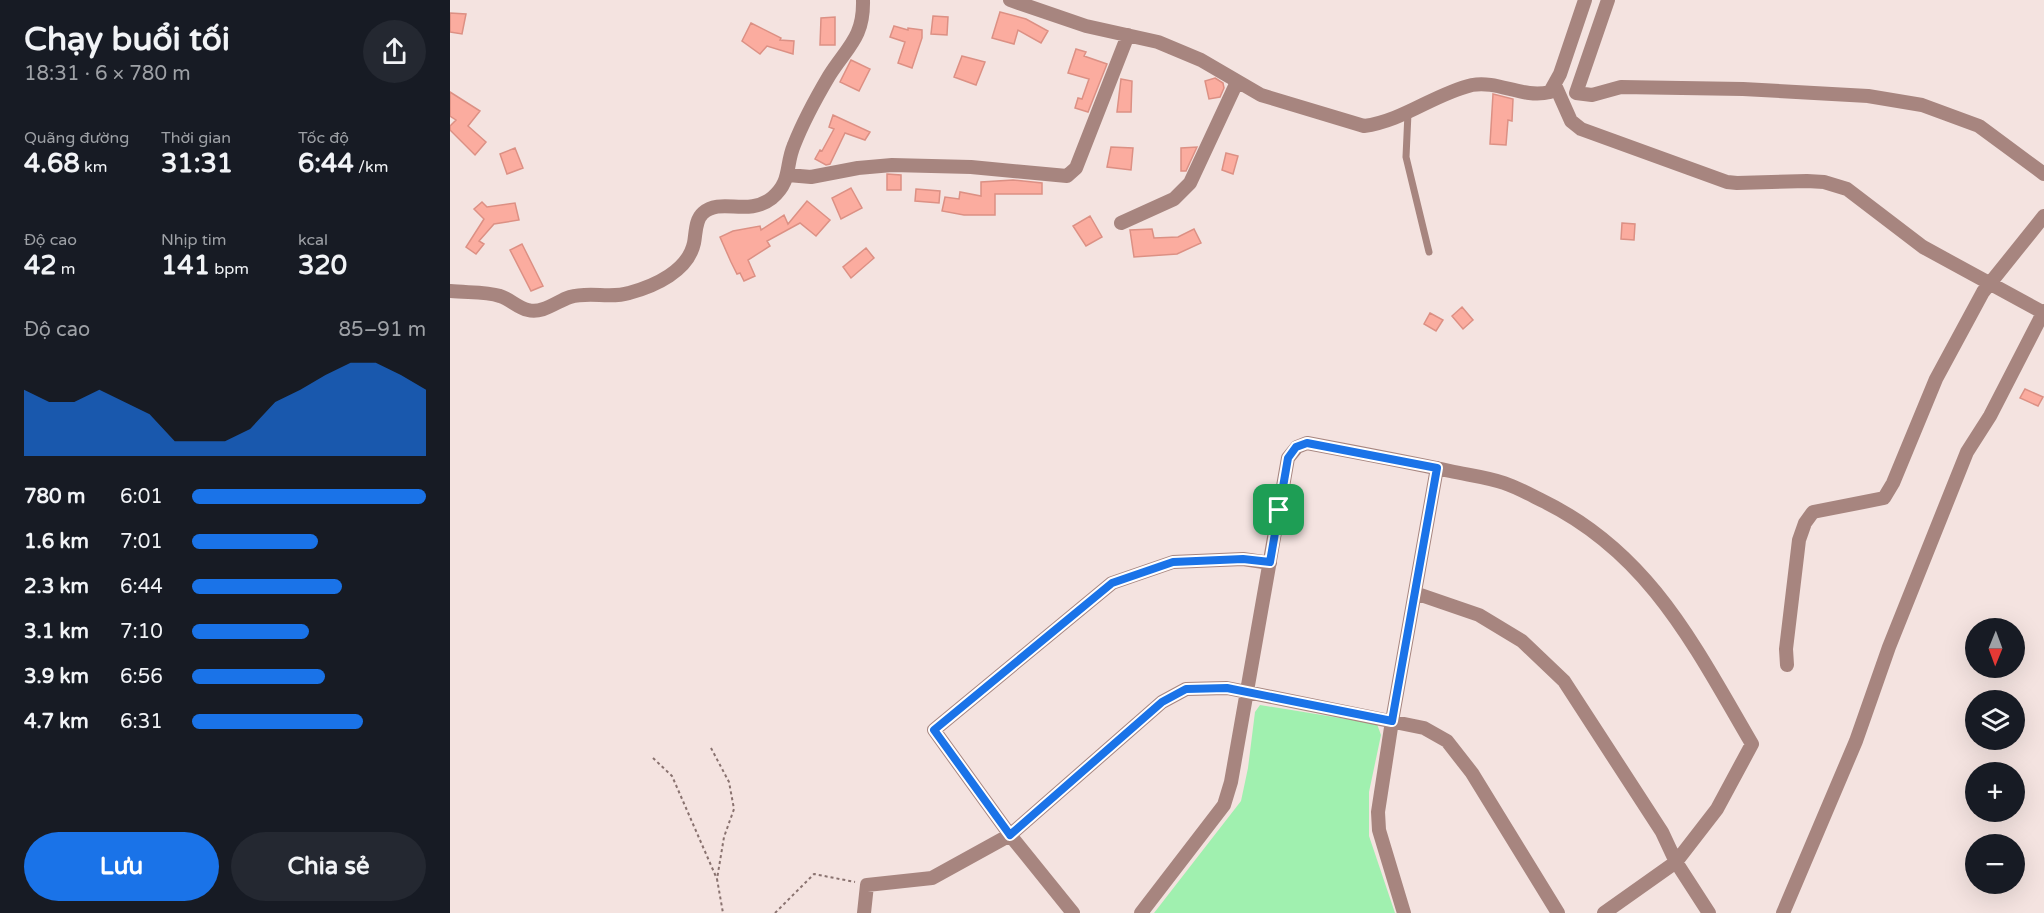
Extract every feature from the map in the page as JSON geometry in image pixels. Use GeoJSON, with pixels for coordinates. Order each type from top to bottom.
{"type":"FeatureCollection","features":[{"type":"Feature","properties":{"kind":"street"},"geometry":{"type":"LineString","coordinates":[[450,291],[500,296],[528,310],[537,311],[572,296],[629,294],[670,275],[681,267],[691,252],[698,219],[702,213],[711,208],[723,206],[749,208],[760,205],[780,190],[788,175],[792,148],[800,130],[829,76],[860,33],[863,0]]}},
{"type":"Feature","properties":{"kind":"street"},"geometry":{"type":"LineString","coordinates":[[1010,0],[1086,26],[1158,42],[1201,60],[1261,95],[1364,126],[1381,123],[1408,113],[1435,99],[1474,85],[1542,94],[1550,92],[1555,86],[1585,0]]}},
{"type":"Feature","properties":{"kind":"street"},"geometry":{"type":"LineString","coordinates":[[1608,0],[1576,93],[1592,95],[1621,87],[1743,89],[1869,96],[1922,105],[1979,126],[2044,174]]}},
{"type":"Feature","properties":{"kind":"street"},"geometry":{"type":"LineString","coordinates":[[788,175],[812,177],[858,168],[892,165],[971,167],[1067,176],[1076,168],[1128,35]]}},
{"type":"Feature","properties":{"kind":"street"},"geometry":{"type":"LineString","coordinates":[[1121,223],[1168,202],[1190,183],[1237,82]]}},
{"type":"Feature","properties":{"kind":"street"},"geometry":{"type":"LineString","coordinates":[[1555,86],[1571,121],[1581,129],[1727,182],[1807,181],[1824,182],[1848,189],[1923,248],[2044,312],[2009,381],[1967,452],[1889,647],[1856,741],[1783,913]]}},
{"type":"Feature","properties":{"kind":"street"},"geometry":{"type":"LineString","coordinates":[[1787,665],[1786,649],[1793,606],[1799,540],[1804,523],[1813,512],[1884,498],[1893,483],[1936,379],[1990,284],[2044,216]]}},
{"type":"Feature","properties":{"kind":"street"},"geometry":{"type":"LineString","coordinates":[[1141,913],[1224,805],[1231,782],[1288,458],[1296,447],[1307,443],[1504,483],[1560,509],[1594,531],[1632,564],[1659,595],[1706,665],[1752,744],[1717,809],[1676,862],[1604,913]]}},
{"type":"Feature","properties":{"kind":"street"},"geometry":{"type":"LineString","coordinates":[[1404,913],[1379,830],[1378,812],[1437,468]]}},
{"type":"Feature","properties":{"kind":"street"},"geometry":{"type":"LineString","coordinates":[[1073,913],[1010,835],[934,730],[1112,583],[1173,562],[1243,559],[1270,562]]}},
{"type":"Feature","properties":{"kind":"street"},"geometry":{"type":"LineString","coordinates":[[1415,593],[1487,620],[1522,640],[1564,681],[1662,832],[1676,862],[1709,913]]}},
{"type":"Feature","properties":{"kind":"street"},"geometry":{"type":"LineString","coordinates":[[864,913],[867,885],[932,878],[1010,835],[1162,702],[1186,689],[1227,688],[1424,728],[1447,741],[1472,773],[1558,913]]}},
{"type":"Feature","properties":{"kind":"lane"},"geometry":{"type":"LineString","coordinates":[[1408,113],[1406,157],[1429,252]]}},
{"type":"Feature","properties":{"kind":"path"},"geometry":{"type":"LineString","coordinates":[[711,748],[729,782],[734,809],[724,837],[717,879]]}},
{"type":"Feature","properties":{"kind":"path"},"geometry":{"type":"LineString","coordinates":[[653,758],[672,776],[717,879],[723,913]]}},
{"type":"Feature","properties":{"kind":"path"},"geometry":{"type":"LineString","coordinates":[[775,913],[814,874],[867,885]]}},
{"type":"Feature","properties":{"kind":"green space"},"geometry":{"type":"Polygon","coordinates":[[[1260,705],[1377,724],[1381,735],[1369,792],[1369,836],[1395,913],[1154,913],[1241,801],[1255,712],[1260,705]]]}},
{"type":"Feature","properties":{"kind":"building"},"geometry":{"type":"Polygon","coordinates":[[[1000,12],[1026,19],[1048,31],[1041,43],[1018,30],[1014,44],[992,38],[1000,12]]]}},
{"type":"Feature","properties":{"kind":"building"},"geometry":{"type":"Polygon","coordinates":[[[450,13],[466,14],[462,34],[450,32],[450,13]]]}},
{"type":"Feature","properties":{"kind":"building"},"geometry":{"type":"Polygon","coordinates":[[[933,16],[948,17],[947,35],[931,34],[933,16]]]}},
{"type":"Feature","properties":{"kind":"building"},"geometry":{"type":"Polygon","coordinates":[[[835,17],[835,45],[820,45],[821,18],[835,17]]]}},
{"type":"Feature","properties":{"kind":"building"},"geometry":{"type":"Polygon","coordinates":[[[751,23],[781,38],[780,40],[794,41],[793,54],[767,46],[760,54],[742,41],[751,23]]]}},
{"type":"Feature","properties":{"kind":"building"},"geometry":{"type":"Polygon","coordinates":[[[894,26],[908,30],[908,28],[922,30],[922,38],[912,68],[898,63],[905,42],[890,37],[894,26]]]}},
{"type":"Feature","properties":{"kind":"building"},"geometry":{"type":"Polygon","coordinates":[[[1076,49],[1086,52],[1084,56],[1107,64],[1088,112],[1075,108],[1078,98],[1082,99],[1089,79],[1068,73],[1076,49]]]}},
{"type":"Feature","properties":{"kind":"building"},"geometry":{"type":"Polygon","coordinates":[[[962,56],[985,62],[976,85],[954,77],[962,56]]]}},
{"type":"Feature","properties":{"kind":"building"},"geometry":{"type":"Polygon","coordinates":[[[851,60],[870,69],[859,91],[840,82],[851,60]]]}},
{"type":"Feature","properties":{"kind":"building"},"geometry":{"type":"Polygon","coordinates":[[[1215,78],[1223,83],[1224,88],[1220,97],[1209,99],[1205,81],[1215,78]]]}},
{"type":"Feature","properties":{"kind":"building"},"geometry":{"type":"Polygon","coordinates":[[[1121,79],[1132,81],[1131,112],[1117,112],[1121,79]]]}},
{"type":"Feature","properties":{"kind":"building"},"geometry":{"type":"Polygon","coordinates":[[[450,92],[480,111],[468,126],[486,142],[475,155],[450,130],[450,126],[456,120],[450,116],[450,92]]]}},
{"type":"Feature","properties":{"kind":"building"},"geometry":{"type":"Polygon","coordinates":[[[1493,94],[1513,99],[1512,121],[1508,120],[1506,145],[1490,144],[1493,94]]]}},
{"type":"Feature","properties":{"kind":"building"},"geometry":{"type":"Polygon","coordinates":[[[833,115],[870,132],[865,140],[845,133],[830,164],[826,165],[815,159],[834,129],[829,127],[833,115]]]}},
{"type":"Feature","properties":{"kind":"building"},"geometry":{"type":"Polygon","coordinates":[[[1111,147],[1133,148],[1131,170],[1107,167],[1111,147]]]}},
{"type":"Feature","properties":{"kind":"building"},"geometry":{"type":"Polygon","coordinates":[[[1197,147],[1186,171],[1181,171],[1181,148],[1197,147]]]}},
{"type":"Feature","properties":{"kind":"building"},"geometry":{"type":"Polygon","coordinates":[[[515,148],[523,168],[507,174],[500,154],[515,148]]]}},
{"type":"Feature","properties":{"kind":"building"},"geometry":{"type":"Polygon","coordinates":[[[1226,153],[1238,156],[1233,174],[1222,170],[1226,153]]]}},
{"type":"Feature","properties":{"kind":"building"},"geometry":{"type":"Polygon","coordinates":[[[887,174],[901,175],[901,190],[887,190],[887,174]]]}},
{"type":"Feature","properties":{"kind":"building"},"geometry":{"type":"Polygon","coordinates":[[[1013,180],[1042,183],[1042,194],[995,194],[995,215],[964,215],[942,211],[945,197],[959,199],[960,192],[981,196],[981,182],[1013,180]]]}},
{"type":"Feature","properties":{"kind":"building"},"geometry":{"type":"Polygon","coordinates":[[[851,188],[862,208],[841,219],[832,198],[851,188]]]}},
{"type":"Feature","properties":{"kind":"building"},"geometry":{"type":"Polygon","coordinates":[[[916,189],[940,191],[939,203],[915,201],[916,189]]]}},
{"type":"Feature","properties":{"kind":"building"},"geometry":{"type":"Polygon","coordinates":[[[807,201],[830,220],[816,236],[800,223],[767,241],[770,246],[748,260],[755,276],[744,281],[740,273],[737,274],[720,237],[733,231],[760,226],[761,230],[784,215],[788,224],[807,201]]]}},
{"type":"Feature","properties":{"kind":"building"},"geometry":{"type":"Polygon","coordinates":[[[482,202],[487,207],[515,203],[519,220],[494,224],[479,241],[484,244],[476,254],[466,247],[484,219],[474,209],[482,202]]]}},
{"type":"Feature","properties":{"kind":"building"},"geometry":{"type":"Polygon","coordinates":[[[1090,216],[1102,237],[1086,246],[1073,226],[1090,216]]]}},
{"type":"Feature","properties":{"kind":"building"},"geometry":{"type":"Polygon","coordinates":[[[1622,223],[1635,224],[1634,240],[1621,239],[1622,223]]]}},
{"type":"Feature","properties":{"kind":"building"},"geometry":{"type":"Polygon","coordinates":[[[1152,229],[1154,238],[1178,237],[1194,229],[1201,243],[1177,254],[1134,257],[1130,230],[1152,229]]]}},
{"type":"Feature","properties":{"kind":"building"},"geometry":{"type":"Polygon","coordinates":[[[522,244],[543,286],[531,291],[510,250],[522,244]]]}},
{"type":"Feature","properties":{"kind":"building"},"geometry":{"type":"Polygon","coordinates":[[[866,248],[874,258],[851,278],[843,267],[866,248]]]}},
{"type":"Feature","properties":{"kind":"building"},"geometry":{"type":"Polygon","coordinates":[[[1462,307],[1473,320],[1463,329],[1452,316],[1462,307]]]}},
{"type":"Feature","properties":{"kind":"building"},"geometry":{"type":"Polygon","coordinates":[[[1430,313],[1443,320],[1436,331],[1424,324],[1430,313]]]}},
{"type":"Feature","properties":{"kind":"building"},"geometry":{"type":"Polygon","coordinates":[[[2025,389],[2043,397],[2038,406],[2020,398],[2025,389]]]}},
{"type":"Feature","properties":{"kind":"route"},"geometry":{"type":"LineString","coordinates":[[1307,443],[1437,468],[1392,721],[1227,688],[1186,689],[1162,702],[1010,835],[934,730],[1112,583],[1173,562],[1243,559],[1270,562],[1279,510],[1288,458],[1296,447],[1307,443]]}}]}
